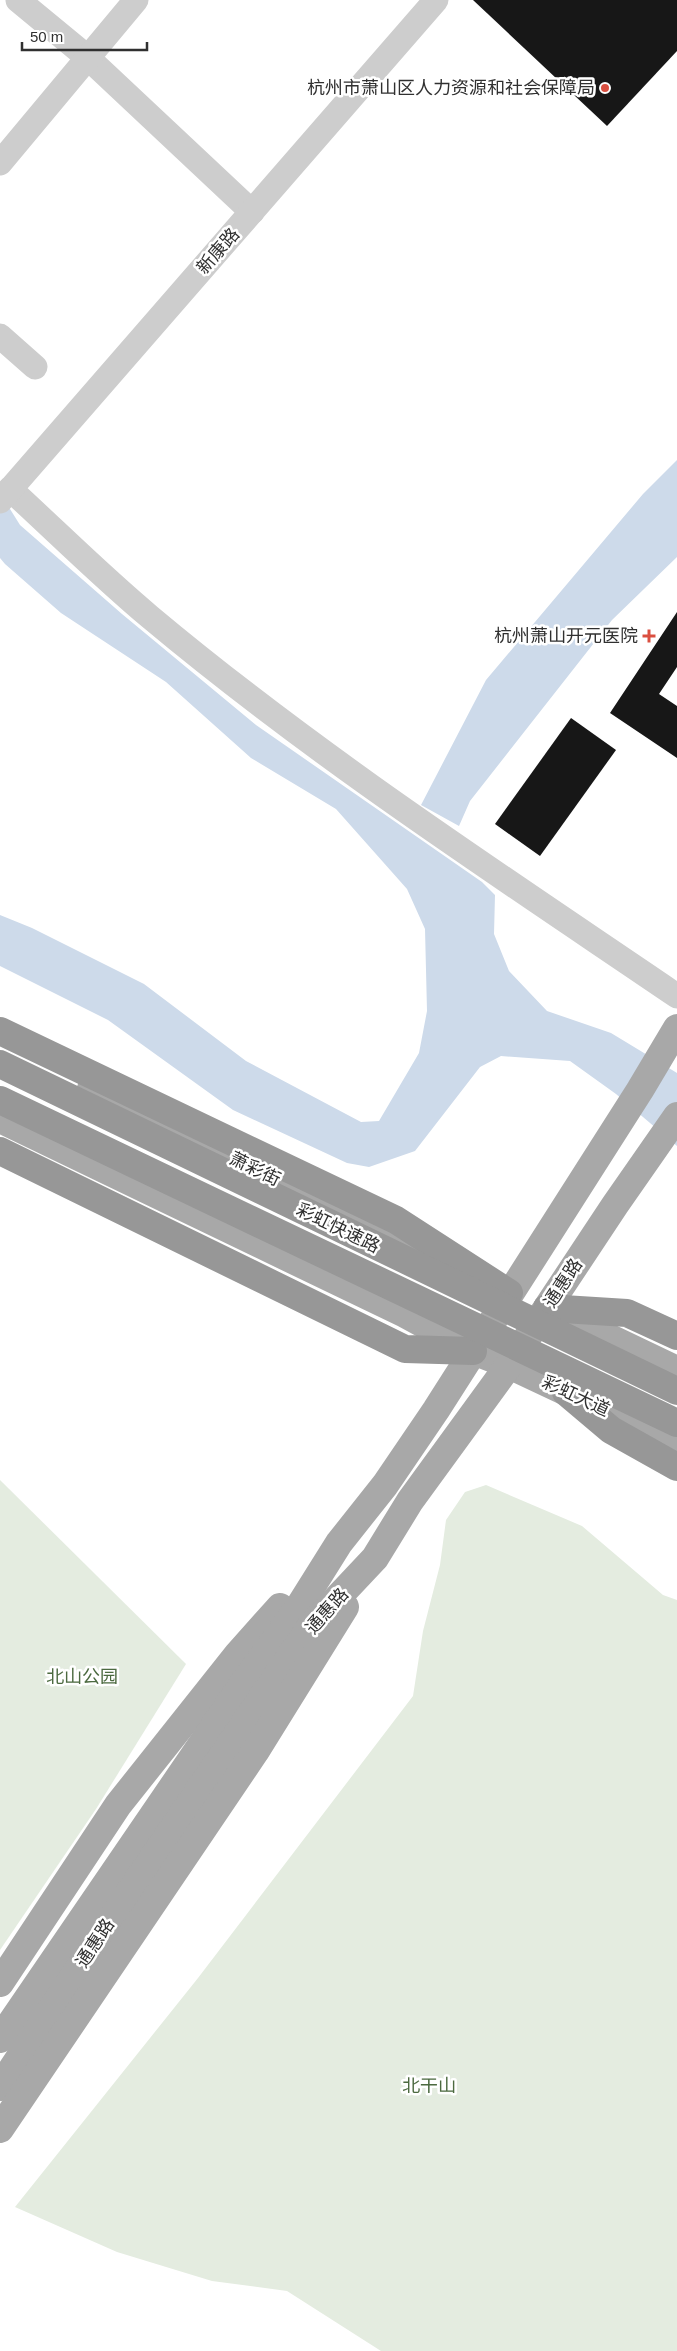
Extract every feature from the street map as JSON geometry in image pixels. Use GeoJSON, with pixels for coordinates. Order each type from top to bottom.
{"type":"FeatureCollection","features":[{"type":"Feature","properties":{"kind":"highway"},"geometry":{"type":"LineString","coordinates":[[0,1032],[396,1220],[509,1293]]}},
{"type":"Feature","properties":{"kind":"highway","name":"彩虹快速路"},"geometry":{"type":"LineString","coordinates":[[0,1064],[677,1391]]}},
{"type":"Feature","properties":{"kind":"highway","name":"彩虹快速路"},"geometry":{"type":"LineString","coordinates":[[0,1100],[677,1423]]}},
{"type":"Feature","properties":{"kind":"highway"},"geometry":{"type":"LineString","coordinates":[[0,1151],[405,1349],[473,1351]]}},
{"type":"Feature","properties":{"kind":"highway"},"geometry":{"type":"LineString","coordinates":[[547,1308],[627,1313],[677,1336]]}},
{"type":"Feature","properties":{"kind":"highway"},"geometry":{"type":"LineString","coordinates":[[566,1392],[611,1430],[677,1467]]}},
{"type":"Feature","properties":{"kind":"main road","name":"通惠路"},"geometry":{"type":"LineString","coordinates":[[0,2039],[234,1697],[297,1610],[339,1543],[385,1485],[633,1100],[675,1039]]}},
{"type":"Feature","properties":{"kind":"main road","name":"萧彩街"},"geometry":{"type":"LineString","coordinates":[[0,1045],[509,1293]]}},
{"type":"Feature","properties":{"kind":"main road","name":"通惠路"},"geometry":{"type":"LineString","coordinates":[[0,2087],[129,1893],[311,1626],[375,1558],[410,1501],[508,1365],[677,1116]]}},
{"type":"Feature","properties":{"kind":"main road"},"geometry":{"type":"LineString","coordinates":[[0,1119],[405,1314],[473,1351]]}},
{"type":"Feature","properties":{"kind":"main road"},"geometry":{"type":"LineString","coordinates":[[509,1293],[547,1308],[677,1370]]}},
{"type":"Feature","properties":{"kind":"main road","name":"彩虹大道"},"geometry":{"type":"LineString","coordinates":[[473,1351],[508,1365],[677,1444]]}},
{"type":"Feature","properties":{"kind":"main road"},"geometry":{"type":"LineString","coordinates":[[0,1983],[118,1805],[238,1654],[339,1543]]}},
{"type":"Feature","properties":{"kind":"main road"},"geometry":{"type":"LineString","coordinates":[[0,2130],[255,1752],[375,1558]]}},
{"type":"Feature","properties":{"kind":"street"},"geometry":{"type":"LineString","coordinates":[[18,0],[87,57],[252,212]]}},
{"type":"Feature","properties":{"kind":"street"},"geometry":{"type":"LineString","coordinates":[[0,163],[136,0]]}},
{"type":"Feature","properties":{"kind":"street","name":"新康路"},"geometry":{"type":"LineString","coordinates":[[5,495],[436,0]]}},
{"type":"Feature","properties":{"kind":"street"},"geometry":{"type":"LineString","coordinates":[[0,336],[35,367]]}},
{"type":"Feature","properties":{"kind":"street"},"geometry":{"type":"LineString","coordinates":[[5,495],[150,617],[277,717],[413,816],[677,996]]}},
{"type":"Feature","properties":{"kind":"green space","name":"北山公园"},"geometry":{"type":"Polygon","coordinates":[[[0,1480],[186,1664],[96,1809],[0,1950],[0,1480]]]}},
{"type":"Feature","properties":{"kind":"green space","name":"北干山"},"geometry":{"type":"Polygon","coordinates":[[[486,1485],[582,1526],[663,1595],[677,1600],[677,2351],[381,2351],[287,2291],[212,2281],[117,2252],[15,2207],[198,1978],[413,1696],[423,1631],[440,1565],[446,1520],[465,1492],[486,1485]]]}},
{"type":"Feature","properties":{"kind":"water"},"geometry":{"type":"Polygon","coordinates":[[[677,460],[677,557],[612,620],[470,801],[459,826],[421,805],[486,680],[643,494],[677,460]]]}},
{"type":"Feature","properties":{"kind":"water"},"geometry":{"type":"Polygon","coordinates":[[[0,493],[20,525],[122,614],[256,725],[482,882],[495,895],[494,934],[509,971],[547,1011],[611,1033],[677,1073],[677,1146],[616,1094],[570,1061],[501,1056],[480,1067],[415,1151],[369,1167],[347,1163],[233,1110],[108,1020],[0,966],[0,915],[32,928],[144,984],[246,1061],[361,1122],[379,1121],[419,1053],[427,1011],[425,929],[407,889],[336,809],[251,758],[166,682],[61,613],[5,564],[0,558],[0,493]]]}},
{"type":"Feature","properties":{"kind":"building","name":"杭州市萧山区人力资源和社会保障局"},"geometry":{"type":"Polygon","coordinates":[[[473,0],[677,0],[677,51],[607,126],[473,0]]]}},
{"type":"Feature","properties":{"kind":"building"},"geometry":{"type":"Polygon","coordinates":[[[677,612],[677,667],[659,694],[677,706],[677,758],[610,713],[677,612]]]}},
{"type":"Feature","properties":{"kind":"building"},"geometry":{"type":"Polygon","coordinates":[[[571,718],[616,750],[540,856],[495,824],[571,718]]]}},
{"type":"Feature","properties":{"kind":"place","name":"杭州市萧山区人力资源和社会保障局"},"geometry":{"type":"Point","coordinates":[605,88]}},
{"type":"Feature","properties":{"kind":"place","name":"杭州萧山开元医院"},"geometry":{"type":"Point","coordinates":[649,636]}}]}
